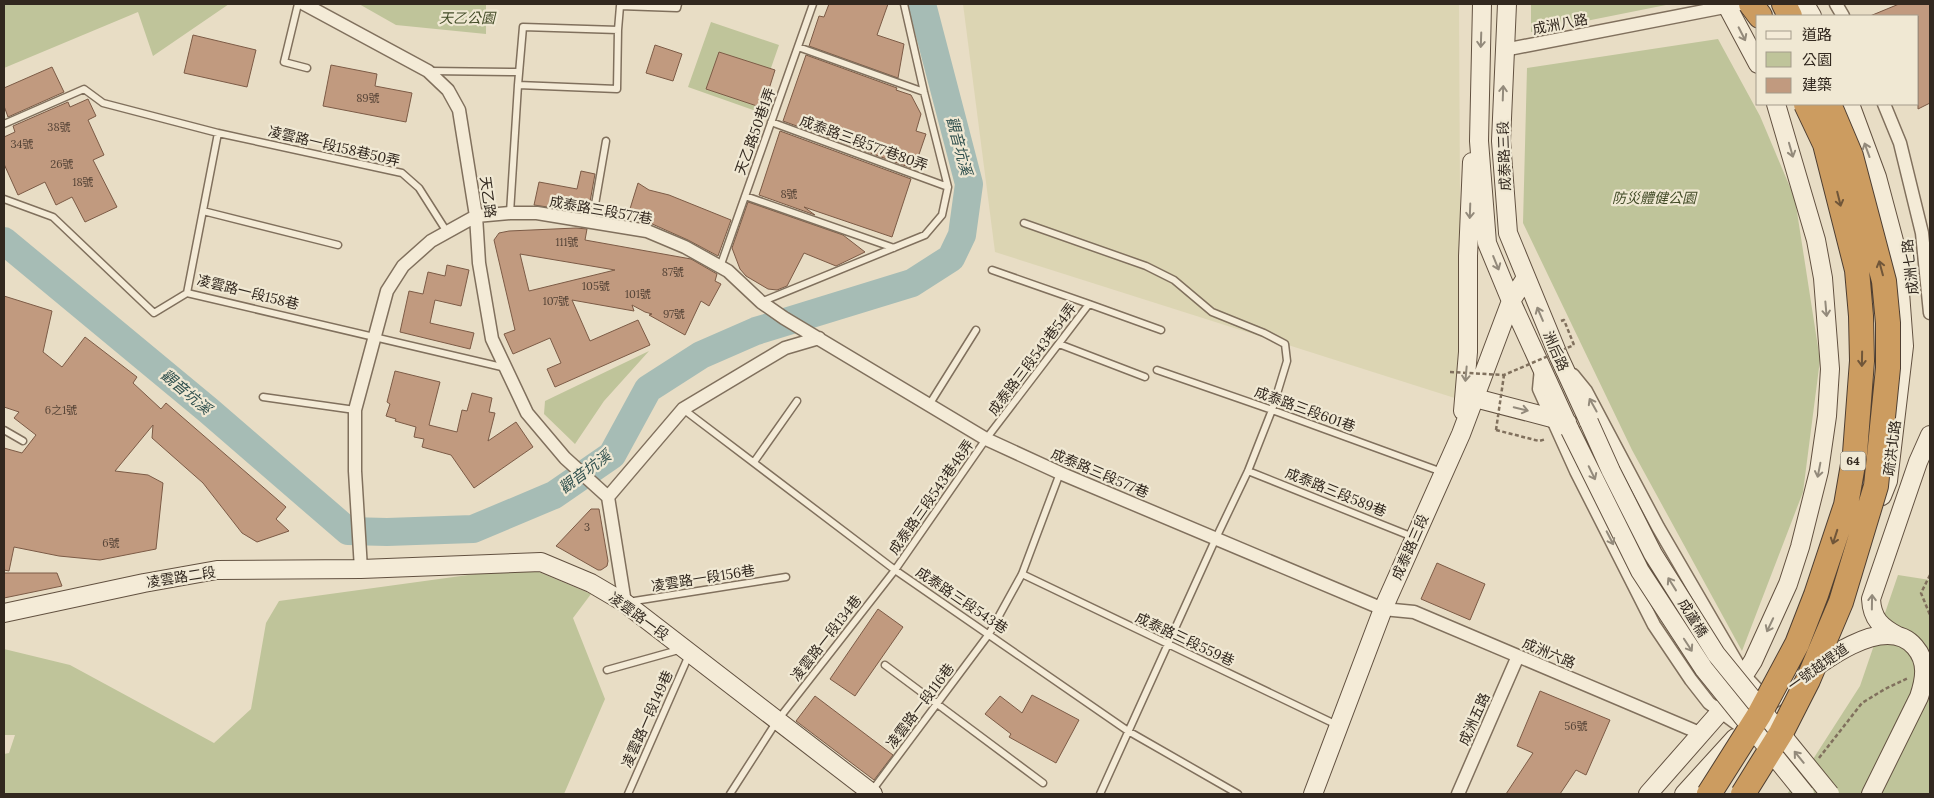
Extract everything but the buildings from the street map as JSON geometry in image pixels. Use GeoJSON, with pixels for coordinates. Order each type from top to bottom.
{"type":"FeatureCollection","features":[{"type":"Feature","properties":{"kind":"highway"},"geometry":{"type":"LineString","coordinates":[[1751,4],[1759,15]]}},
{"type":"Feature","properties":{"kind":"highway","name":"64"},"geometry":{"type":"LineString","coordinates":[[1709,794],[1759,715],[1797,644],[1816,596],[1846,505],[1855,453],[1862,361],[1857,270],[1825,144],[1806,105]]}},
{"type":"Feature","properties":{"kind":"highway","name":"64"},"geometry":{"type":"LineString","coordinates":[[1743,794],[1781,733],[1808,680],[1841,602],[1876,486],[1888,368],[1888,323],[1884,281],[1851,156],[1829,105]]}},
{"type":"Feature","properties":{"kind":"street","name":"天乙路"},"geometry":{"type":"LineString","coordinates":[[304,4],[428,71],[448,90],[459,110],[476,216],[479,263],[492,339],[527,413],[565,458],[608,497]]}},
{"type":"Feature","properties":{"kind":"street","name":"成泰路三段"},"geometry":{"type":"LineString","coordinates":[[1482,4],[1479,141],[1488,243],[1511,301]]}},
{"type":"Feature","properties":{"kind":"street","name":"成泰路三段"},"geometry":{"type":"LineString","coordinates":[[1313,794],[1382,609],[1461,434],[1511,301],[1526,279],[1508,233],[1501,140],[1507,4]]}},
{"type":"Feature","properties":{"kind":"street"},"geometry":{"type":"LineString","coordinates":[[1805,4],[1811,15]]}},
{"type":"Feature","properties":{"kind":"street"},"geometry":{"type":"LineString","coordinates":[[1836,4],[1842,15]]}},
{"type":"Feature","properties":{"kind":"street"},"geometry":{"type":"LineString","coordinates":[[1731,5],[1756,60]]}},
{"type":"Feature","properties":{"kind":"street","name":"成洲八路"},"geometry":{"type":"LineString","coordinates":[[1504,50],[1731,5]]}},
{"type":"Feature","properties":{"kind":"street"},"geometry":{"type":"LineString","coordinates":[[1461,434],[1468,352],[1468,256],[1472,142],[1480,76]]}},
{"type":"Feature","properties":{"kind":"street"},"geometry":{"type":"LineString","coordinates":[[1648,794],[1720,712],[1753,661],[1788,584],[1800,546],[1819,470],[1827,416],[1829,379],[1826,314],[1820,259],[1789,142],[1776,105]]}},
{"type":"Feature","properties":{"kind":"street","name":"疏洪北路"},"geometry":{"type":"LineString","coordinates":[[1684,794],[1829,634],[1888,481],[1904,346],[1897,252],[1877,177],[1850,105]]}},
{"type":"Feature","properties":{"kind":"street","name":"成洲七路"},"geometry":{"type":"LineString","coordinates":[[1884,105],[1900,143],[1922,233],[1930,313]]}},
{"type":"Feature","properties":{"kind":"street","name":"成泰路三段577巷"},"geometry":{"type":"LineString","coordinates":[[373,338],[387,291],[403,266],[431,241],[476,216],[510,212],[537,213],[647,231],[685,247],[728,271],[762,302],[784,318],[986,439],[1060,473],[1382,609]]}},
{"type":"Feature","properties":{"kind":"street","name":"洲后路"},"geometry":{"type":"LineString","coordinates":[[1526,279],[1589,422]]}},
{"type":"Feature","properties":{"kind":"street","name":"洲后路"},"geometry":{"type":"LineString","coordinates":[[1511,301],[1541,366],[1563,423]]}},
{"type":"Feature","properties":{"kind":"street"},"geometry":{"type":"LineString","coordinates":[[361,560],[359,506],[355,471],[354,410],[373,338]]}},
{"type":"Feature","properties":{"kind":"street"},"geometry":{"type":"LineString","coordinates":[[625,603],[608,497],[683,409],[786,348],[819,338]]}},
{"type":"Feature","properties":{"kind":"street"},"geometry":{"type":"LineString","coordinates":[[1559,357],[1586,391],[1658,527],[1744,675],[1769,702]]}},
{"type":"Feature","properties":{"kind":"street"},"geometry":{"type":"LineString","coordinates":[[1475,398],[1563,423],[1576,471],[1654,625],[1691,680],[1710,703],[1744,729]]}},
{"type":"Feature","properties":{"kind":"street","name":"成蘆橋"},"geometry":{"type":"LineString","coordinates":[[1589,422],[1611,471],[1653,554],[1716,654],[1830,794]]}},
{"type":"Feature","properties":{"kind":"street","name":"成蘆橋"},"geometry":{"type":"LineString","coordinates":[[1563,423],[1640,571],[1704,669],[1804,794]]}},
{"type":"Feature","properties":{"kind":"street"},"geometry":{"type":"LineString","coordinates":[[1872,794],[1923,685],[1924,663],[1921,653],[1912,643],[1884,628],[1876,620],[1872,610],[1871,599],[1918,462],[1930,435]]}},
{"type":"Feature","properties":{"kind":"street","name":"凌雲路一段"},"geometry":{"type":"LineString","coordinates":[[361,560],[541,562],[591,583],[625,603],[872,794]]}},
{"type":"Feature","properties":{"kind":"street","name":"凌雲路二段"},"geometry":{"type":"LineString","coordinates":[[4,613],[144,583],[217,570],[361,560]]}},
{"type":"Feature","properties":{"kind":"street","name":"成洲六路"},"geometry":{"type":"LineString","coordinates":[[1382,609],[1414,612],[1702,734]]}},
{"type":"Feature","properties":{"kind":"street","name":"一號越堤道"},"geometry":{"type":"LineString","coordinates":[[1769,702],[1826,660],[1860,639],[1888,634],[1900,637]]}},
{"type":"Feature","properties":{"kind":"street","name":"成洲五路"},"geometry":{"type":"LineString","coordinates":[[1458,794],[1518,656]]}},
{"type":"Feature","properties":{"kind":"lane"},"geometry":{"type":"LineString","coordinates":[[298,4],[284,62],[307,68]]}},
{"type":"Feature","properties":{"kind":"lane"},"geometry":{"type":"LineString","coordinates":[[518,85],[617,89],[620,5],[677,8],[678,4]]}},
{"type":"Feature","properties":{"kind":"lane","name":"天乙路50巷1弄"},"geometry":{"type":"LineString","coordinates":[[720,267],[813,4]]}},
{"type":"Feature","properties":{"kind":"lane"},"geometry":{"type":"LineString","coordinates":[[762,302],[925,235],[942,215],[948,187],[904,4]]}},
{"type":"Feature","properties":{"kind":"lane"},"geometry":{"type":"LineString","coordinates":[[510,212],[522,27],[618,30]]}},
{"type":"Feature","properties":{"kind":"lane"},"geometry":{"type":"LineString","coordinates":[[798,47],[924,92]]}},
{"type":"Feature","properties":{"kind":"lane"},"geometry":{"type":"LineString","coordinates":[[428,71],[519,72]]}},
{"type":"Feature","properties":{"kind":"lane","name":"凌雲路一段158巷50弄"},"geometry":{"type":"LineString","coordinates":[[4,124],[84,89],[103,103],[218,133],[402,173],[418,188],[446,232]]}},
{"type":"Feature","properties":{"kind":"lane","name":"成泰路三段577巷80弄"},"geometry":{"type":"LineString","coordinates":[[771,122],[948,187]]}},
{"type":"Feature","properties":{"kind":"lane","name":"凌雲路一段158巷"},"geometry":{"type":"LineString","coordinates":[[218,133],[186,293],[506,368]]}},
{"type":"Feature","properties":{"kind":"lane"},"geometry":{"type":"LineString","coordinates":[[592,223],[606,141]]}},
{"type":"Feature","properties":{"kind":"lane"},"geometry":{"type":"LineString","coordinates":[[745,196],[894,248]]}},
{"type":"Feature","properties":{"kind":"lane"},"geometry":{"type":"LineString","coordinates":[[4,199],[53,217],[154,313],[186,293]]}},
{"type":"Feature","properties":{"kind":"lane"},"geometry":{"type":"LineString","coordinates":[[203,211],[338,245]]}},
{"type":"Feature","properties":{"kind":"lane"},"geometry":{"type":"LineString","coordinates":[[1024,223],[1146,266],[1174,280],[1212,312],[1264,333],[1285,344],[1287,361],[1272,410],[1248,471],[1100,794]]}},
{"type":"Feature","properties":{"kind":"lane","name":"成泰路三段543巷54弄"},"geometry":{"type":"LineString","coordinates":[[986,439],[1089,304],[992,270]]}},
{"type":"Feature","properties":{"kind":"lane"},"geometry":{"type":"LineString","coordinates":[[1089,304],[1162,330]]}},
{"type":"Feature","properties":{"kind":"lane"},"geometry":{"type":"LineString","coordinates":[[929,405],[976,330]]}},
{"type":"Feature","properties":{"kind":"lane"},"geometry":{"type":"LineString","coordinates":[[1059,344],[1145,377]]}},
{"type":"Feature","properties":{"kind":"lane","name":"成泰路三段601巷"},"geometry":{"type":"LineString","coordinates":[[1157,370],[1443,473]]}},
{"type":"Feature","properties":{"kind":"lane"},"geometry":{"type":"LineString","coordinates":[[263,397],[354,410]]}},
{"type":"Feature","properties":{"kind":"lane"},"geometry":{"type":"LineString","coordinates":[[754,462],[798,401]]}},
{"type":"Feature","properties":{"kind":"lane","name":"成泰路三段543巷"},"geometry":{"type":"LineString","coordinates":[[683,409],[895,570],[1128,731],[1238,794]]}},
{"type":"Feature","properties":{"kind":"lane"},"geometry":{"type":"LineString","coordinates":[[4,430],[23,441]]}},
{"type":"Feature","properties":{"kind":"lane","name":"成泰路三段543巷48弄"},"geometry":{"type":"LineString","coordinates":[[895,570],[986,439]]}},
{"type":"Feature","properties":{"kind":"lane","name":"成泰路三段589巷"},"geometry":{"type":"LineString","coordinates":[[1248,471],[1414,537]]}},
{"type":"Feature","properties":{"kind":"lane","name":"凌雲路一段116巷"},"geometry":{"type":"LineString","coordinates":[[872,794],[989,634],[1022,574],[1060,473]]}},
{"type":"Feature","properties":{"kind":"lane","name":"凌雲路一段134巷"},"geometry":{"type":"LineString","coordinates":[[730,794],[777,721],[895,570]]}},
{"type":"Feature","properties":{"kind":"lane","name":"成泰路三段559巷"},"geometry":{"type":"LineString","coordinates":[[1022,574],[1167,645],[1338,725]]}},
{"type":"Feature","properties":{"kind":"lane","name":"凌雲路一段156巷"},"geometry":{"type":"LineString","coordinates":[[625,603],[786,577]]}},
{"type":"Feature","properties":{"kind":"lane"},"geometry":{"type":"LineString","coordinates":[[607,670],[686,652]]}},
{"type":"Feature","properties":{"kind":"lane","name":"凌雲路一段149巷"},"geometry":{"type":"LineString","coordinates":[[628,794],[686,652]]}},
{"type":"Feature","properties":{"kind":"lane"},"geometry":{"type":"LineString","coordinates":[[885,666],[1043,783]]}},
{"type":"Feature","properties":{"kind":"path"},"geometry":{"type":"LineString","coordinates":[[1450,372],[1504,375],[1574,345],[1564,320]]}},
{"type":"Feature","properties":{"kind":"path"},"geometry":{"type":"LineString","coordinates":[[1504,375],[1496,430],[1540,441]]}},
{"type":"Feature","properties":{"kind":"path"},"geometry":{"type":"LineString","coordinates":[[1930,575],[1921,593],[1930,614]]}},
{"type":"Feature","properties":{"kind":"path"},"geometry":{"type":"LineString","coordinates":[[1814,764],[1862,704],[1885,689],[1911,676]]}},
{"type":"Feature","properties":{"kind":"shaded area"},"geometry":{"type":"Polygon","coordinates":[[[963,4],[1459,4],[1461,400],[995,252],[963,4]]]}},
{"type":"Feature","properties":{"kind":"green space"},"geometry":{"type":"Polygon","coordinates":[[[4,4],[229,4],[153,56],[138,12],[4,68],[4,4]]]}},
{"type":"Feature","properties":{"kind":"green space","name":"天乙公園"},"geometry":{"type":"Polygon","coordinates":[[[359,4],[486,4],[486,34],[396,25],[359,4]]]}},
{"type":"Feature","properties":{"kind":"green space"},"geometry":{"type":"Polygon","coordinates":[[[1531,4],[1671,4],[1531,32],[1531,4]]]}},
{"type":"Feature","properties":{"kind":"green space"},"geometry":{"type":"Polygon","coordinates":[[[711,22],[779,45],[756,111],[688,87],[711,22]]]}},
{"type":"Feature","properties":{"kind":"green space","name":"防災體健公園"},"geometry":{"type":"Polygon","coordinates":[[[1718,39],[1760,116],[1795,199],[1820,360],[1803,492],[1742,651],[1632,450],[1523,223],[1527,68],[1718,39]]]}},
{"type":"Feature","properties":{"kind":"green space"},"geometry":{"type":"Polygon","coordinates":[[[649,351],[604,401],[575,444],[544,414],[545,401],[649,351]]]}},
{"type":"Feature","properties":{"kind":"green space"},"geometry":{"type":"Polygon","coordinates":[[[527,567],[591,594],[573,618],[605,699],[564,794],[4,794],[4,754],[9,753],[15,735],[4,735],[4,649],[70,665],[214,743],[251,709],[266,623],[279,601],[527,567]]]}},
{"type":"Feature","properties":{"kind":"green space"},"geometry":{"type":"Polygon","coordinates":[[[1898,575],[1930,580],[1930,794],[1787,794],[1808,767],[1860,686],[1898,575]]]}},
{"type":"Feature","properties":{"kind":"water"},"geometry":{"type":"Polygon","coordinates":[[[918,4],[928,4],[933,25],[923,33],[918,4]]]}},
{"type":"Feature","properties":{"kind":"waterway","name":"觀音坑溪"},"geometry":{"type":"LineString","coordinates":[[4,241],[208,410],[348,531],[387,532],[473,529],[554,495],[612,455],[648,389],[701,355],[756,331],[912,283],[951,258],[962,235],[969,184],[922,4]]}}]}
